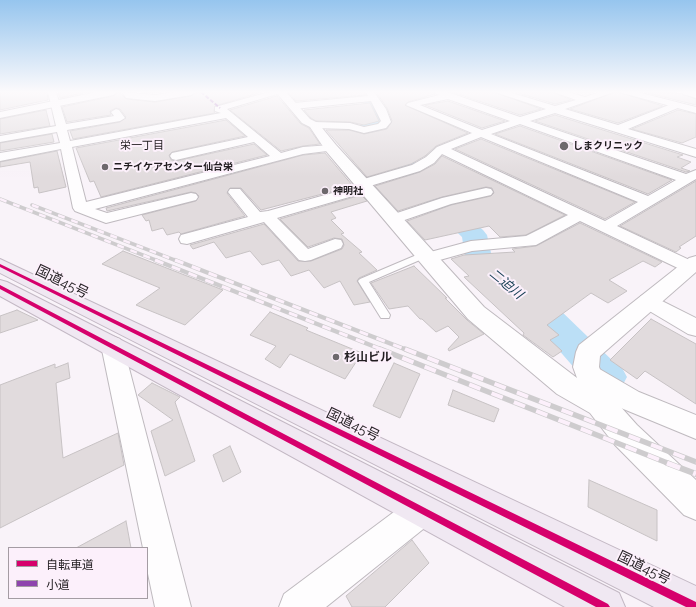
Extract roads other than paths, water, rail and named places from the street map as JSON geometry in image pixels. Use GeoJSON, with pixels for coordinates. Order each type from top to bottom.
{"type":"FeatureCollection","features":[{"type":"Feature","properties":{"kind":"highway","name":"国道45号"},"geometry":{"type":"LineString","coordinates":[[0,265],[696,607]]}},
{"type":"Feature","properties":{"kind":"highway"},"geometry":{"type":"LineString","coordinates":[[0,287],[605,607]]}},
{"type":"Feature","properties":{"kind":"street"},"geometry":{"type":"LineString","coordinates":[[60,120],[80,208]]}},
{"type":"Feature","properties":{"kind":"street"},"geometry":{"type":"LineString","coordinates":[[0,139],[107,120]]}},
{"type":"Feature","properties":{"kind":"street"},"geometry":{"type":"LineString","coordinates":[[0,157],[66,145],[181,120]]}},
{"type":"Feature","properties":{"kind":"street"},"geometry":{"type":"LineString","coordinates":[[234,120],[280,158]]}},
{"type":"Feature","properties":{"kind":"street"},"geometry":{"type":"LineString","coordinates":[[307,120],[314,125],[363,186],[427,256],[476,313],[567,386],[600,404],[626,435],[696,503]]}},
{"type":"Feature","properties":{"kind":"street"},"geometry":{"type":"LineString","coordinates":[[314,125],[350,126],[368,129],[382,126],[386,122],[385,120]]}},
{"type":"Feature","properties":{"kind":"street"},"geometry":{"type":"LineString","coordinates":[[451,120],[649,201]]}},
{"type":"Feature","properties":{"kind":"street"},"geometry":{"type":"LineString","coordinates":[[590,120],[696,153]]}},
{"type":"Feature","properties":{"kind":"street"},"geometry":{"type":"LineString","coordinates":[[618,129],[640,120]]}},
{"type":"Feature","properties":{"kind":"street"},"geometry":{"type":"LineString","coordinates":[[187,239],[363,186],[412,169],[430,160],[441,150],[482,133],[520,121],[692,176]]}},
{"type":"Feature","properties":{"kind":"street"},"geometry":{"type":"LineString","coordinates":[[202,139],[245,130]]}},
{"type":"Feature","properties":{"kind":"street"},"geometry":{"type":"LineString","coordinates":[[176,156],[256,138]]}},
{"type":"Feature","properties":{"kind":"street"},"geometry":{"type":"LineString","coordinates":[[80,208],[303,151],[331,148]]}},
{"type":"Feature","properties":{"kind":"street"},"geometry":{"type":"LineString","coordinates":[[441,150],[579,215],[693,265],[648,301],[587,364]]}},
{"type":"Feature","properties":{"kind":"street"},"geometry":{"type":"LineString","coordinates":[[605,226],[692,176]]}},
{"type":"Feature","properties":{"kind":"street"},"geometry":{"type":"LineString","coordinates":[[235,192],[305,256],[335,244]]}},
{"type":"Feature","properties":{"kind":"street"},"geometry":{"type":"LineString","coordinates":[[393,219],[442,202],[486,192]]}},
{"type":"Feature","properties":{"kind":"street"},"geometry":{"type":"LineString","coordinates":[[80,208],[106,218],[191,197]]}},
{"type":"Feature","properties":{"kind":"street"},"geometry":{"type":"LineString","coordinates":[[427,256],[477,246],[530,241],[579,215]]}},
{"type":"Feature","properties":{"kind":"street"},"geometry":{"type":"LineString","coordinates":[[648,301],[696,328]]}},
{"type":"Feature","properties":{"kind":"street"},"geometry":{"type":"LineString","coordinates":[[112,345],[172,607]]}},
{"type":"Feature","properties":{"kind":"street"},"geometry":{"type":"LineString","coordinates":[[587,364],[600,404]]}},
{"type":"Feature","properties":{"kind":"street"},"geometry":{"type":"LineString","coordinates":[[587,364],[630,400],[696,427]]}},
{"type":"Feature","properties":{"kind":"street"},"geometry":{"type":"LineString","coordinates":[[297,607],[421,511]]}},
{"type":"Feature","properties":{"kind":"lane"},"geometry":{"type":"LineString","coordinates":[[385,315],[363,282],[427,256]]}},
{"type":"Feature","properties":{"kind":"waterway","name":"二迫川"},"geometry":{"type":"LineString","coordinates":[[381,120],[382,122],[365,128],[382,139],[387,147],[407,165],[415,181],[474,235],[479,257],[490,274],[548,317],[603,375],[608,377]]}},
{"type":"Feature","properties":{"kind":"railway"},"geometry":{"type":"LineString","coordinates":[[0,199],[158,261]]}},
{"type":"Feature","properties":{"kind":"railway"},"geometry":{"type":"LineString","coordinates":[[32,205],[177,261]]}},
{"type":"Feature","properties":{"kind":"railway"},"geometry":{"type":"LineString","coordinates":[[155,260],[383,350]]}},
{"type":"Feature","properties":{"kind":"railway"},"geometry":{"type":"LineString","coordinates":[[175,260],[407,350]]}},
{"type":"Feature","properties":{"kind":"railway"},"geometry":{"type":"LineString","coordinates":[[380,349],[670,464]]}},
{"type":"Feature","properties":{"kind":"railway"},"geometry":{"type":"LineString","coordinates":[[405,349],[696,462]]}},
{"type":"Feature","properties":{"kind":"railway"},"geometry":{"type":"LineString","coordinates":[[667,463],[696,474]]}},
{"type":"Feature","properties":{"kind":"place","name":"しまクリニック"},"geometry":{"type":"Point","coordinates":[564,146]}},
{"type":"Feature","properties":{"kind":"place","name":"ニチイケアセンター仙台栄"},"geometry":{"type":"Point","coordinates":[105,167]}},
{"type":"Feature","properties":{"kind":"place","name":"神明社"},"geometry":{"type":"Point","coordinates":[325,191]}},
{"type":"Feature","properties":{"kind":"place","name":"杉山ビル"},"geometry":{"type":"Point","coordinates":[336,357]}},
{"type":"Feature","properties":{"kind":"district","name":"栄一丁目"},"geometry":{"type":"Point","coordinates":[142,146]}}]}
